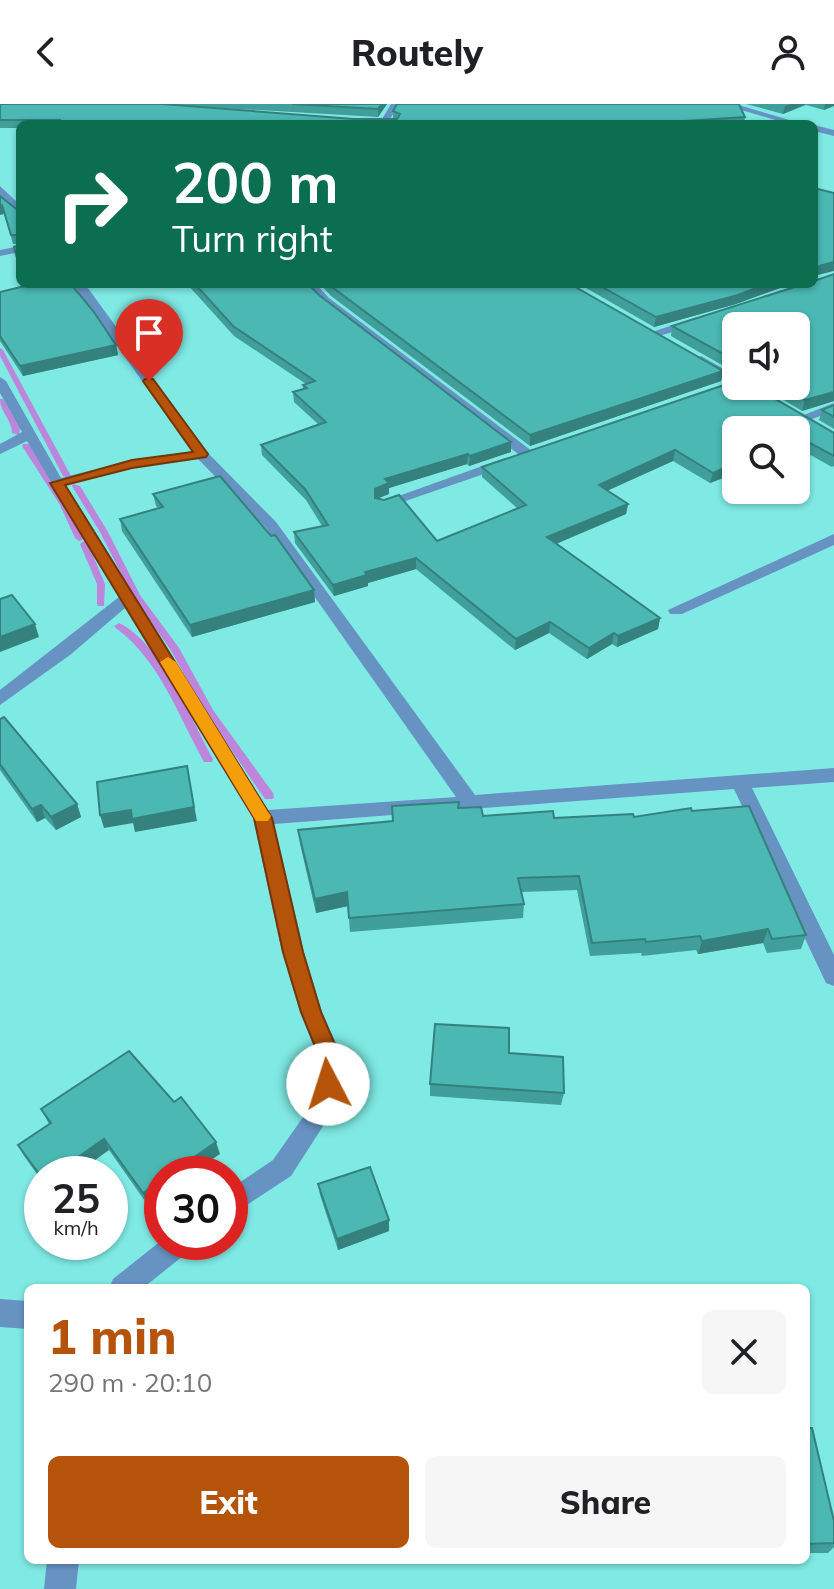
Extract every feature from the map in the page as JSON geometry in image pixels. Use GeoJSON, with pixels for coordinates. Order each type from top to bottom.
{"type":"FeatureCollection","features":[{"type":"Feature","properties":{"kind":"street"},"geometry":{"type":"LineString","coordinates":[[729,104],[785,120]]}},
{"type":"Feature","properties":{"kind":"street"},"geometry":{"type":"LineString","coordinates":[[0,189],[16,207]]}},
{"type":"Feature","properties":{"kind":"street"},"geometry":{"type":"LineString","coordinates":[[82,288],[201,454],[271,525],[470,802]]}},
{"type":"Feature","properties":{"kind":"street"},"geometry":{"type":"LineString","coordinates":[[314,288],[325,300],[527,454]]}},
{"type":"Feature","properties":{"kind":"street"},"geometry":{"type":"LineString","coordinates":[[655,333],[712,317]]}},
{"type":"Feature","properties":{"kind":"street"},"geometry":{"type":"LineString","coordinates":[[642,326],[668,341]]}},
{"type":"Feature","properties":{"kind":"street"},"geometry":{"type":"LineString","coordinates":[[695,357],[722,373]]}},
{"type":"Feature","properties":{"kind":"street"},"geometry":{"type":"LineString","coordinates":[[0,381],[57,483],[263,818],[293,952],[311,1012],[332,1061],[324,1106],[282,1168],[248,1192]]}},
{"type":"Feature","properties":{"kind":"street"},"geometry":{"type":"LineString","coordinates":[[823,432],[796,416],[834,407]]}},
{"type":"Feature","properties":{"kind":"street"},"geometry":{"type":"LineString","coordinates":[[0,450],[31,433]]}},
{"type":"Feature","properties":{"kind":"street"},"geometry":{"type":"LineString","coordinates":[[383,504],[542,449]]}},
{"type":"Feature","properties":{"kind":"street"},"geometry":{"type":"LineString","coordinates":[[57,483],[132,464],[201,454]]}},
{"type":"Feature","properties":{"kind":"street"},"geometry":{"type":"LineString","coordinates":[[676,610],[834,539]]}},
{"type":"Feature","properties":{"kind":"street"},"geometry":{"type":"LineString","coordinates":[[0,699],[128,597]]}},
{"type":"Feature","properties":{"kind":"street"},"geometry":{"type":"LineString","coordinates":[[263,818],[834,775]]}},
{"type":"Feature","properties":{"kind":"street"},"geometry":{"type":"LineString","coordinates":[[740,782],[834,977]]}},
{"type":"Feature","properties":{"kind":"street"},"geometry":{"type":"LineString","coordinates":[[127,1284],[157,1260]]}},
{"type":"Feature","properties":{"kind":"street"},"geometry":{"type":"LineString","coordinates":[[0,1313],[24,1315]]}},
{"type":"Feature","properties":{"kind":"street"},"geometry":{"type":"LineString","coordinates":[[60,1589],[63,1564]]}},
{"type":"Feature","properties":{"kind":"building"},"geometry":{"type":"Polygon","coordinates":[[[0,104],[162,104],[354,119],[397,119],[400,114],[393,111],[397,104],[739,104],[745,117],[700,120],[0,120],[0,104]]]}},
{"type":"Feature","properties":{"kind":"building"},"geometry":{"type":"Polygon","coordinates":[[[292,104],[382,104],[378,109],[292,104]]]}},
{"type":"Feature","properties":{"kind":"building"},"geometry":{"type":"Polygon","coordinates":[[[818,189],[834,193],[834,262],[818,266],[818,189]]]}},
{"type":"Feature","properties":{"kind":"building"},"geometry":{"type":"Polygon","coordinates":[[[0,196],[16,209],[16,235],[11,235],[0,206],[0,196]]]}},
{"type":"Feature","properties":{"kind":"building"},"geometry":{"type":"Polygon","coordinates":[[[834,274],[834,392],[810,399],[810,312],[722,312],[722,353],[672,326],[791,288],[818,288],[818,280],[834,274]]]}},
{"type":"Feature","properties":{"kind":"building"},"geometry":{"type":"Polygon","coordinates":[[[17,288],[74,288],[116,345],[20,366],[0,336],[0,292],[17,288]]]}},
{"type":"Feature","properties":{"kind":"building"},"geometry":{"type":"Polygon","coordinates":[[[199,288],[312,288],[511,442],[385,479],[389,483],[375,489],[375,498],[384,500],[399,495],[437,541],[526,505],[482,467],[722,386],[722,400],[777,400],[805,416],[722,416],[722,469],[713,473],[675,450],[599,485],[628,504],[547,537],[660,618],[618,636],[614,633],[589,648],[550,622],[516,639],[416,558],[365,572],[367,575],[333,585],[294,532],[328,525],[305,489],[261,445],[326,422],[293,392],[307,388],[303,385],[315,381],[233,326],[199,288]]]}},
{"type":"Feature","properties":{"kind":"building"},"geometry":{"type":"Polygon","coordinates":[[[333,288],[577,288],[722,371],[530,435],[333,288]]]}},
{"type":"Feature","properties":{"kind":"building"},"geometry":{"type":"Polygon","coordinates":[[[604,288],[756,288],[738,295],[656,317],[604,288]]]}},
{"type":"Feature","properties":{"kind":"building"},"geometry":{"type":"Polygon","coordinates":[[[834,405],[834,417],[822,410],[834,405]]]}},
{"type":"Feature","properties":{"kind":"building"},"geometry":{"type":"Polygon","coordinates":[[[810,419],[834,433],[834,456],[810,443],[810,419]]]}},
{"type":"Feature","properties":{"kind":"building"},"geometry":{"type":"Polygon","coordinates":[[[220,476],[271,536],[275,535],[314,590],[190,625],[120,519],[163,507],[153,494],[220,476]]]}},
{"type":"Feature","properties":{"kind":"building"},"geometry":{"type":"Polygon","coordinates":[[[12,595],[35,624],[0,637],[0,599],[12,595]]]}},
{"type":"Feature","properties":{"kind":"building"},"geometry":{"type":"Polygon","coordinates":[[[4,717],[77,804],[51,817],[41,805],[32,809],[0,764],[0,719],[4,717]]]}},
{"type":"Feature","properties":{"kind":"building"},"geometry":{"type":"Polygon","coordinates":[[[187,766],[194,807],[132,819],[131,810],[100,815],[97,782],[187,766]]]}},
{"type":"Feature","properties":{"kind":"building"},"geometry":{"type":"Polygon","coordinates":[[[459,802],[458,808],[481,807],[483,816],[553,811],[554,818],[633,814],[634,817],[691,808],[692,811],[749,806],[806,935],[772,939],[768,929],[702,941],[700,936],[646,942],[645,939],[592,943],[579,876],[518,878],[524,904],[349,918],[347,892],[315,899],[298,830],[393,821],[392,806],[459,802]]]}},
{"type":"Feature","properties":{"kind":"building"},"geometry":{"type":"Polygon","coordinates":[[[435,1024],[509,1028],[509,1053],[563,1057],[564,1093],[430,1084],[435,1024]]]}},
{"type":"Feature","properties":{"kind":"building"},"geometry":{"type":"Polygon","coordinates":[[[129,1051],[174,1102],[181,1097],[216,1142],[196,1156],[144,1156],[143,1193],[128,1172],[128,1156],[116,1156],[104,1139],[80,1156],[26,1156],[18,1145],[51,1123],[41,1109],[129,1051]]]}},
{"type":"Feature","properties":{"kind":"building"},"geometry":{"type":"Polygon","coordinates":[[[370,1167],[389,1220],[337,1239],[318,1184],[370,1167]]]}},
{"type":"Feature","properties":{"kind":"building"},"geometry":{"type":"Polygon","coordinates":[[[810,1428],[834,1521],[834,1543],[810,1544],[810,1428]]]}},
{"type":"Feature","properties":{"kind":"waterway"},"geometry":{"type":"LineString","coordinates":[[0,350],[67,476]]}},
{"type":"Feature","properties":{"kind":"waterway"},"geometry":{"type":"LineString","coordinates":[[0,401],[16,427],[16,433]]}},
{"type":"Feature","properties":{"kind":"waterway"},"geometry":{"type":"LineString","coordinates":[[26,446],[64,505],[79,538]]}},
{"type":"Feature","properties":{"kind":"waterway"},"geometry":{"type":"LineString","coordinates":[[76,486],[136,595],[174,648],[209,711],[269,796]]}},
{"type":"Feature","properties":{"kind":"waterway"},"geometry":{"type":"LineString","coordinates":[[84,544],[101,584],[101,604]]}},
{"type":"Feature","properties":{"kind":"waterway"},"geometry":{"type":"LineString","coordinates":[[119,626],[133,636],[158,667],[208,759]]}},
{"type":"Feature","properties":{"kind":"slow traffic"},"geometry":{"type":"LineString","coordinates":[[168,662],[262,816]]}},
{"type":"Feature","properties":{"kind":"route"},"geometry":{"type":"LineString","coordinates":[[149,381],[201,454],[132,464],[57,483],[263,818],[293,952],[311,1012],[332,1061],[328,1084]]}}]}
